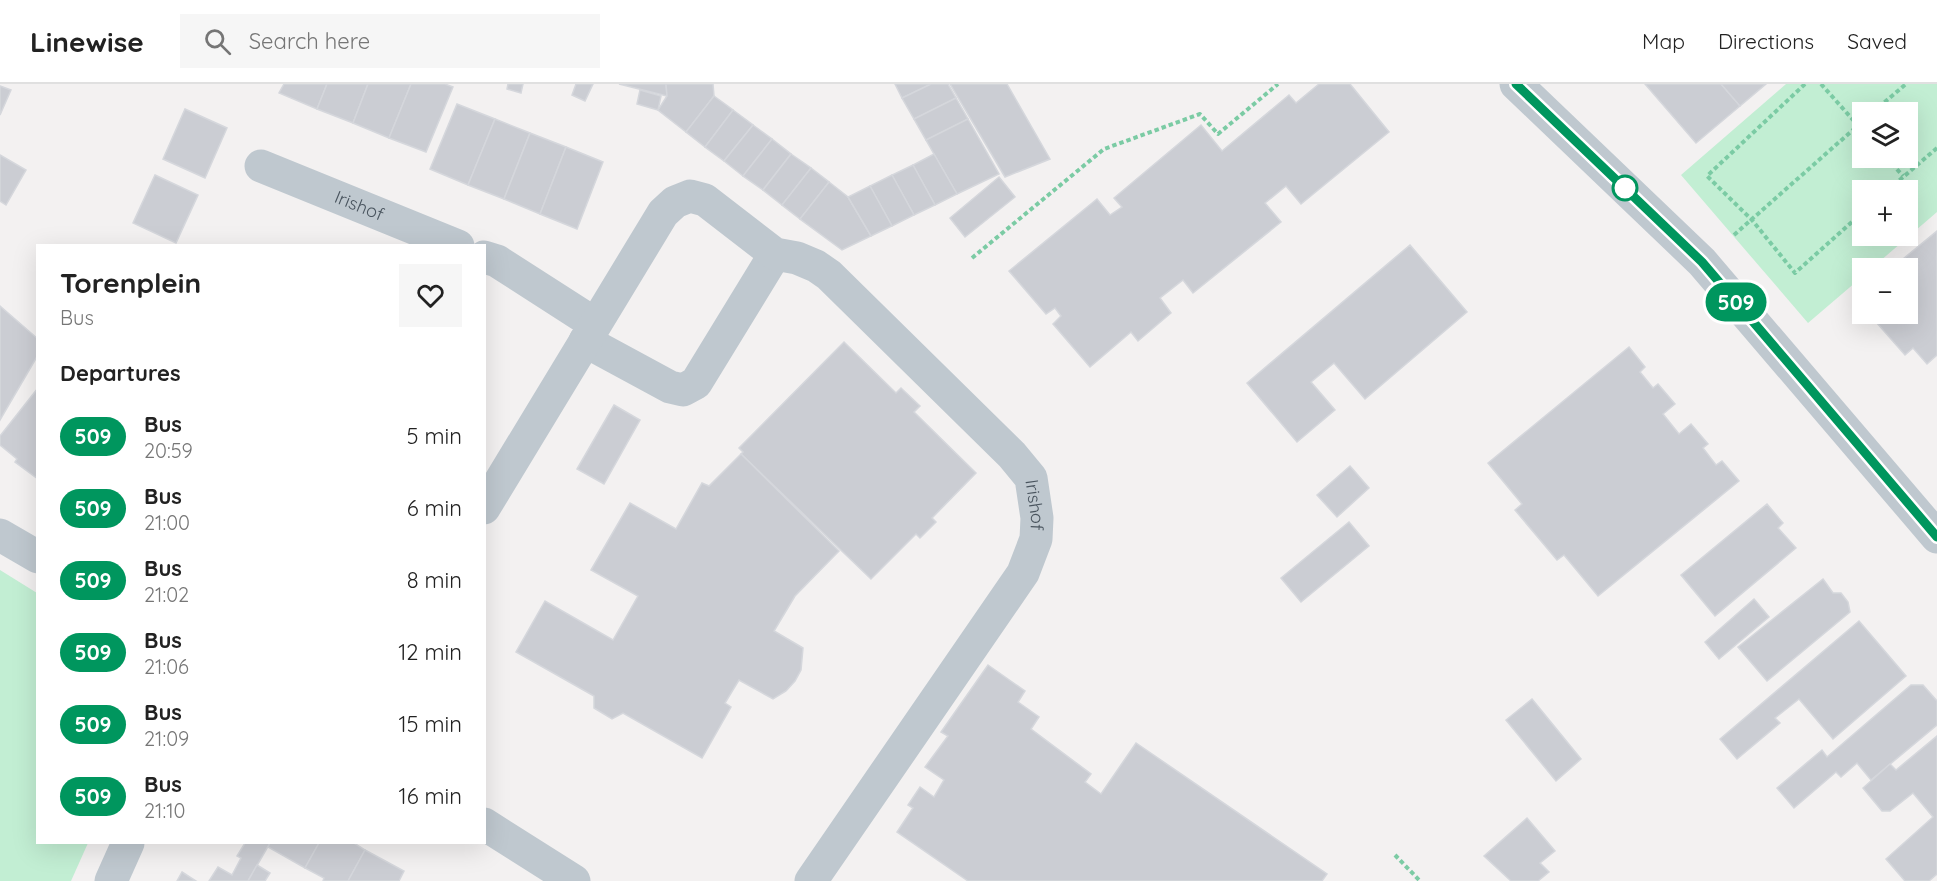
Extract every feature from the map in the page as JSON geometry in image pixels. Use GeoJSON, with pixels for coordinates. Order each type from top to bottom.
{"type":"FeatureCollection","features":[{"type":"Feature","properties":{"kind":"street"},"geometry":{"type":"LineString","coordinates":[[1516,84],[1702,262],[1937,537]]}},
{"type":"Feature","properties":{"kind":"street","name":"Irishof"},"geometry":{"type":"LineString","coordinates":[[261,166],[453,244]]}},
{"type":"Feature","properties":{"kind":"street","name":"Irishof"},"geometry":{"type":"LineString","coordinates":[[486,505],[663,213],[675,202],[690,196],[705,200],[775,254],[797,258],[830,275],[1012,455],[1031,478],[1037,518],[1036,539],[1023,573],[811,881]]}},
{"type":"Feature","properties":{"kind":"street"},"geometry":{"type":"LineString","coordinates":[[486,258],[497,261],[590,333],[670,387],[683,390],[696,383],[775,254]]}},
{"type":"Feature","properties":{"kind":"street"},"geometry":{"type":"LineString","coordinates":[[0,535],[36,556]]}},
{"type":"Feature","properties":{"kind":"street"},"geometry":{"type":"LineString","coordinates":[[486,825],[574,881]]}},
{"type":"Feature","properties":{"kind":"street"},"geometry":{"type":"LineString","coordinates":[[111,881],[128,844]]}},
{"type":"Feature","properties":{"kind":"path"},"geometry":{"type":"LineString","coordinates":[[972,258],[1104,149],[1200,114],[1218,134],[1278,84]]}},
{"type":"Feature","properties":{"kind":"path"},"geometry":{"type":"LineString","coordinates":[[1805,84],[1707,176],[1752,220],[1795,273],[1852,222]]}},
{"type":"Feature","properties":{"kind":"path"},"geometry":{"type":"LineString","coordinates":[[1821,84],[1852,118]]}},
{"type":"Feature","properties":{"kind":"path"},"geometry":{"type":"LineString","coordinates":[[1885,102],[1906,84]]}},
{"type":"Feature","properties":{"kind":"path"},"geometry":{"type":"LineString","coordinates":[[1702,262],[1852,130]]}},
{"type":"Feature","properties":{"kind":"path"},"geometry":{"type":"LineString","coordinates":[[1898,180],[1937,148]]}},
{"type":"Feature","properties":{"kind":"path"},"geometry":{"type":"LineString","coordinates":[[1896,168],[1903,176]]}},
{"type":"Feature","properties":{"kind":"path"},"geometry":{"type":"LineString","coordinates":[[1395,855],[1420,881]]}},
{"type":"Feature","properties":{"kind":"green space"},"geometry":{"type":"Polygon","coordinates":[[[1786,84],[1937,84],[1937,212],[1918,228],[1918,180],[1852,180],[1852,246],[1898,246],[1884,258],[1852,258],[1852,285],[1808,323],[1681,175],[1786,84]]]}},
{"type":"Feature","properties":{"kind":"green space"},"geometry":{"type":"Polygon","coordinates":[[[0,570],[36,592],[36,844],[88,844],[71,881],[0,881],[0,570]]]}},
{"type":"Feature","properties":{"kind":"building"},"geometry":{"type":"Polygon","coordinates":[[[284,84],[327,84],[317,109],[279,93],[284,84]]]}},
{"type":"Feature","properties":{"kind":"building"},"geometry":{"type":"Polygon","coordinates":[[[327,84],[368,84],[353,123],[317,109],[327,84]]]}},
{"type":"Feature","properties":{"kind":"building"},"geometry":{"type":"Polygon","coordinates":[[[368,84],[411,84],[389,138],[353,123],[368,84]]]}},
{"type":"Feature","properties":{"kind":"building"},"geometry":{"type":"Polygon","coordinates":[[[411,84],[445,84],[453,87],[426,152],[389,138],[411,84]]]}},
{"type":"Feature","properties":{"kind":"building"},"geometry":{"type":"Polygon","coordinates":[[[508,84],[523,84],[521,93],[507,89],[508,84]]]}},
{"type":"Feature","properties":{"kind":"building"},"geometry":{"type":"Polygon","coordinates":[[[576,84],[593,84],[585,101],[572,95],[576,84]]]}},
{"type":"Feature","properties":{"kind":"building"},"geometry":{"type":"Polygon","coordinates":[[[619,84],[666,84],[667,96],[619,84]]]}},
{"type":"Feature","properties":{"kind":"building"},"geometry":{"type":"Polygon","coordinates":[[[666,84],[713,84],[714,96],[686,132],[658,110],[667,96],[666,84]]]}},
{"type":"Feature","properties":{"kind":"building"},"geometry":{"type":"Polygon","coordinates":[[[895,84],[931,84],[902,98],[895,84]]]}},
{"type":"Feature","properties":{"kind":"building"},"geometry":{"type":"Polygon","coordinates":[[[931,84],[948,84],[956,98],[914,119],[902,98],[931,84]]]}},
{"type":"Feature","properties":{"kind":"building"},"geometry":{"type":"Polygon","coordinates":[[[950,84],[1007,84],[1050,159],[1005,177],[950,84]]]}},
{"type":"Feature","properties":{"kind":"building"},"geometry":{"type":"Polygon","coordinates":[[[1319,84],[1350,84],[1389,132],[1301,204],[1286,186],[1265,203],[1281,222],[1193,293],[1183,280],[1160,298],[1171,313],[1138,341],[1131,332],[1090,367],[1053,324],[1061,316],[1055,308],[1046,314],[1009,271],[1097,199],[1110,215],[1122,207],[1114,198],[1201,125],[1222,151],[1289,95],[1296,103],[1319,84]]]}},
{"type":"Feature","properties":{"kind":"building"},"geometry":{"type":"Polygon","coordinates":[[[1645,84],[1721,84],[1740,106],[1696,143],[1645,84]]]}},
{"type":"Feature","properties":{"kind":"building"},"geometry":{"type":"Polygon","coordinates":[[[1721,84],[1766,84],[1740,106],[1721,84]]]}},
{"type":"Feature","properties":{"kind":"building"},"geometry":{"type":"Polygon","coordinates":[[[0,86],[11,90],[0,115],[0,86]]]}},
{"type":"Feature","properties":{"kind":"building"},"geometry":{"type":"Polygon","coordinates":[[[640,90],[661,96],[658,110],[637,104],[640,90]]]}},
{"type":"Feature","properties":{"kind":"building"},"geometry":{"type":"Polygon","coordinates":[[[714,96],[733,110],[705,147],[686,132],[714,96]]]}},
{"type":"Feature","properties":{"kind":"building"},"geometry":{"type":"Polygon","coordinates":[[[956,98],[968,119],[926,140],[914,119],[956,98]]]}},
{"type":"Feature","properties":{"kind":"building"},"geometry":{"type":"Polygon","coordinates":[[[457,104],[495,119],[468,185],[430,169],[457,104]]]}},
{"type":"Feature","properties":{"kind":"building"},"geometry":{"type":"Polygon","coordinates":[[[185,109],[227,128],[205,178],[163,159],[185,109]]]}},
{"type":"Feature","properties":{"kind":"building"},"geometry":{"type":"Polygon","coordinates":[[[733,110],[753,125],[724,161],[705,147],[733,110]]]}},
{"type":"Feature","properties":{"kind":"building"},"geometry":{"type":"Polygon","coordinates":[[[495,119],[530,133],[504,199],[468,185],[495,119]]]}},
{"type":"Feature","properties":{"kind":"building"},"geometry":{"type":"Polygon","coordinates":[[[968,119],[999,174],[957,194],[926,140],[968,119]]]}},
{"type":"Feature","properties":{"kind":"building"},"geometry":{"type":"Polygon","coordinates":[[[753,125],[772,139],[743,176],[724,161],[753,125]]]}},
{"type":"Feature","properties":{"kind":"building"},"geometry":{"type":"Polygon","coordinates":[[[530,133],[566,147],[540,214],[504,199],[530,133]]]}},
{"type":"Feature","properties":{"kind":"building"},"geometry":{"type":"Polygon","coordinates":[[[772,139],[791,154],[763,190],[743,176],[772,139]]]}},
{"type":"Feature","properties":{"kind":"building"},"geometry":{"type":"Polygon","coordinates":[[[566,147],[603,162],[577,229],[540,214],[566,147]]]}},
{"type":"Feature","properties":{"kind":"building"},"geometry":{"type":"Polygon","coordinates":[[[791,154],[811,168],[782,205],[763,190],[791,154]]]}},
{"type":"Feature","properties":{"kind":"building"},"geometry":{"type":"Polygon","coordinates":[[[934,154],[957,194],[935,205],[913,165],[934,154]]]}},
{"type":"Feature","properties":{"kind":"building"},"geometry":{"type":"Polygon","coordinates":[[[0,155],[26,170],[6,205],[0,201],[0,155]]]}},
{"type":"Feature","properties":{"kind":"building"},"geometry":{"type":"Polygon","coordinates":[[[913,165],[935,205],[914,215],[892,175],[913,165]]]}},
{"type":"Feature","properties":{"kind":"building"},"geometry":{"type":"Polygon","coordinates":[[[811,168],[829,182],[800,219],[782,205],[811,168]]]}},
{"type":"Feature","properties":{"kind":"building"},"geometry":{"type":"Polygon","coordinates":[[[155,175],[198,195],[176,243],[133,223],[155,175]]]}},
{"type":"Feature","properties":{"kind":"building"},"geometry":{"type":"Polygon","coordinates":[[[892,175],[914,215],[892,226],[870,186],[892,175]]]}},
{"type":"Feature","properties":{"kind":"building"},"geometry":{"type":"Polygon","coordinates":[[[999,177],[1015,197],[965,237],[950,218],[999,177]]]}},
{"type":"Feature","properties":{"kind":"building"},"geometry":{"type":"Polygon","coordinates":[[[829,182],[848,197],[871,236],[842,250],[800,219],[829,182]]]}},
{"type":"Feature","properties":{"kind":"building"},"geometry":{"type":"Polygon","coordinates":[[[870,186],[892,226],[871,236],[848,197],[870,186]]]}},
{"type":"Feature","properties":{"kind":"building"},"geometry":{"type":"Polygon","coordinates":[[[1937,231],[1937,355],[1927,364],[1913,348],[1905,355],[1878,324],[1918,324],[1918,258],[1904,258],[1937,231]]]}},
{"type":"Feature","properties":{"kind":"building"},"geometry":{"type":"Polygon","coordinates":[[[1410,245],[1467,312],[1365,399],[1334,363],[1311,382],[1335,410],[1297,442],[1247,383],[1410,245]]]}},
{"type":"Feature","properties":{"kind":"building"},"geometry":{"type":"Polygon","coordinates":[[[0,306],[36,337],[36,358],[0,420],[0,306]]]}},
{"type":"Feature","properties":{"kind":"building"},"geometry":{"type":"Polygon","coordinates":[[[844,342],[896,393],[901,388],[920,406],[914,412],[976,473],[932,518],[936,522],[920,538],[916,534],[871,579],[741,454],[743,452],[739,448],[844,342]]]}},
{"type":"Feature","properties":{"kind":"building"},"geometry":{"type":"Polygon","coordinates":[[[1629,347],[1645,367],[1640,372],[1653,388],[1658,384],[1675,404],[1663,414],[1679,434],[1691,424],[1708,444],[1703,448],[1716,465],[1722,461],[1739,481],[1598,596],[1564,555],[1557,560],[1515,510],[1522,504],[1488,463],[1629,347]]]}},
{"type":"Feature","properties":{"kind":"building"},"geometry":{"type":"Polygon","coordinates":[[[36,391],[36,478],[15,462],[17,459],[0,445],[0,436],[36,391]]]}},
{"type":"Feature","properties":{"kind":"building"},"geometry":{"type":"Polygon","coordinates":[[[614,405],[640,420],[604,484],[577,469],[614,405]]]}},
{"type":"Feature","properties":{"kind":"building"},"geometry":{"type":"Polygon","coordinates":[[[741,454],[839,551],[795,596],[774,631],[803,648],[801,670],[795,681],[786,691],[773,699],[739,680],[725,703],[731,707],[702,758],[623,713],[612,719],[594,708],[594,696],[516,652],[545,601],[613,640],[638,596],[591,570],[630,503],[676,529],[702,483],[709,486],[741,454]]]}},
{"type":"Feature","properties":{"kind":"building"},"geometry":{"type":"Polygon","coordinates":[[[1350,466],[1369,488],[1337,517],[1317,495],[1350,466]]]}},
{"type":"Feature","properties":{"kind":"building"},"geometry":{"type":"Polygon","coordinates":[[[1767,504],[1783,523],[1778,528],[1796,548],[1715,616],[1681,575],[1767,504]]]}},
{"type":"Feature","properties":{"kind":"building"},"geometry":{"type":"Polygon","coordinates":[[[1349,522],[1369,546],[1301,602],[1281,578],[1349,522]]]}},
{"type":"Feature","properties":{"kind":"building"},"geometry":{"type":"Polygon","coordinates":[[[1823,579],[1833,593],[1841,593],[1848,602],[1850,612],[1767,681],[1738,647],[1823,579]]]}},
{"type":"Feature","properties":{"kind":"building"},"geometry":{"type":"Polygon","coordinates":[[[1754,599],[1769,617],[1719,659],[1705,642],[1754,599]]]}},
{"type":"Feature","properties":{"kind":"building"},"geometry":{"type":"Polygon","coordinates":[[[1859,621],[1906,676],[1833,739],[1799,699],[1775,718],[1780,723],[1737,759],[1720,739],[1859,621]]]}},
{"type":"Feature","properties":{"kind":"building"},"geometry":{"type":"Polygon","coordinates":[[[988,665],[1025,691],[1018,702],[1039,717],[1031,729],[1091,774],[1085,782],[1101,794],[1136,743],[1327,874],[1322,881],[968,881],[897,832],[913,808],[908,805],[920,787],[934,797],[944,780],[925,767],[948,736],[941,732],[988,665]]]}},
{"type":"Feature","properties":{"kind":"building"},"geometry":{"type":"Polygon","coordinates":[[[1911,685],[1923,685],[1937,701],[1937,725],[1871,780],[1857,763],[1841,777],[1836,772],[1794,808],[1777,788],[1822,750],[1827,757],[1911,685]]]}},
{"type":"Feature","properties":{"kind":"building"},"geometry":{"type":"Polygon","coordinates":[[[1532,699],[1581,759],[1556,781],[1506,720],[1532,699]]]}},
{"type":"Feature","properties":{"kind":"building"},"geometry":{"type":"Polygon","coordinates":[[[1937,736],[1937,874],[1929,881],[1905,881],[1886,859],[1933,817],[1913,793],[1890,811],[1882,811],[1863,788],[1890,764],[1896,770],[1937,736]]]}},
{"type":"Feature","properties":{"kind":"building"},"geometry":{"type":"Polygon","coordinates":[[[1527,818],[1555,851],[1540,863],[1549,872],[1538,881],[1511,881],[1484,856],[1527,818]]]}},
{"type":"Feature","properties":{"kind":"building"},"geometry":{"type":"Polygon","coordinates":[[[244,844],[269,844],[248,881],[209,881],[218,867],[232,875],[241,858],[237,856],[244,844]]]}},
{"type":"Feature","properties":{"kind":"building"},"geometry":{"type":"Polygon","coordinates":[[[270,844],[318,844],[305,868],[268,847],[270,844]]]}},
{"type":"Feature","properties":{"kind":"building"},"geometry":{"type":"Polygon","coordinates":[[[318,844],[356,844],[365,850],[348,881],[323,881],[324,878],[305,868],[318,844]]]}},
{"type":"Feature","properties":{"kind":"building"},"geometry":{"type":"Polygon","coordinates":[[[365,850],[404,871],[399,881],[348,881],[365,850]]]}},
{"type":"Feature","properties":{"kind":"building"},"geometry":{"type":"Polygon","coordinates":[[[257,865],[270,873],[265,881],[248,881],[257,865]]]}},
{"type":"Feature","properties":{"kind":"building"},"geometry":{"type":"Polygon","coordinates":[[[182,872],[196,881],[177,881],[182,872]]]}},
{"type":"Feature","properties":{"kind":"bus line","name":"509"},"geometry":{"type":"LineString","coordinates":[[1516,84],[1702,262],[1937,537]]}}]}
